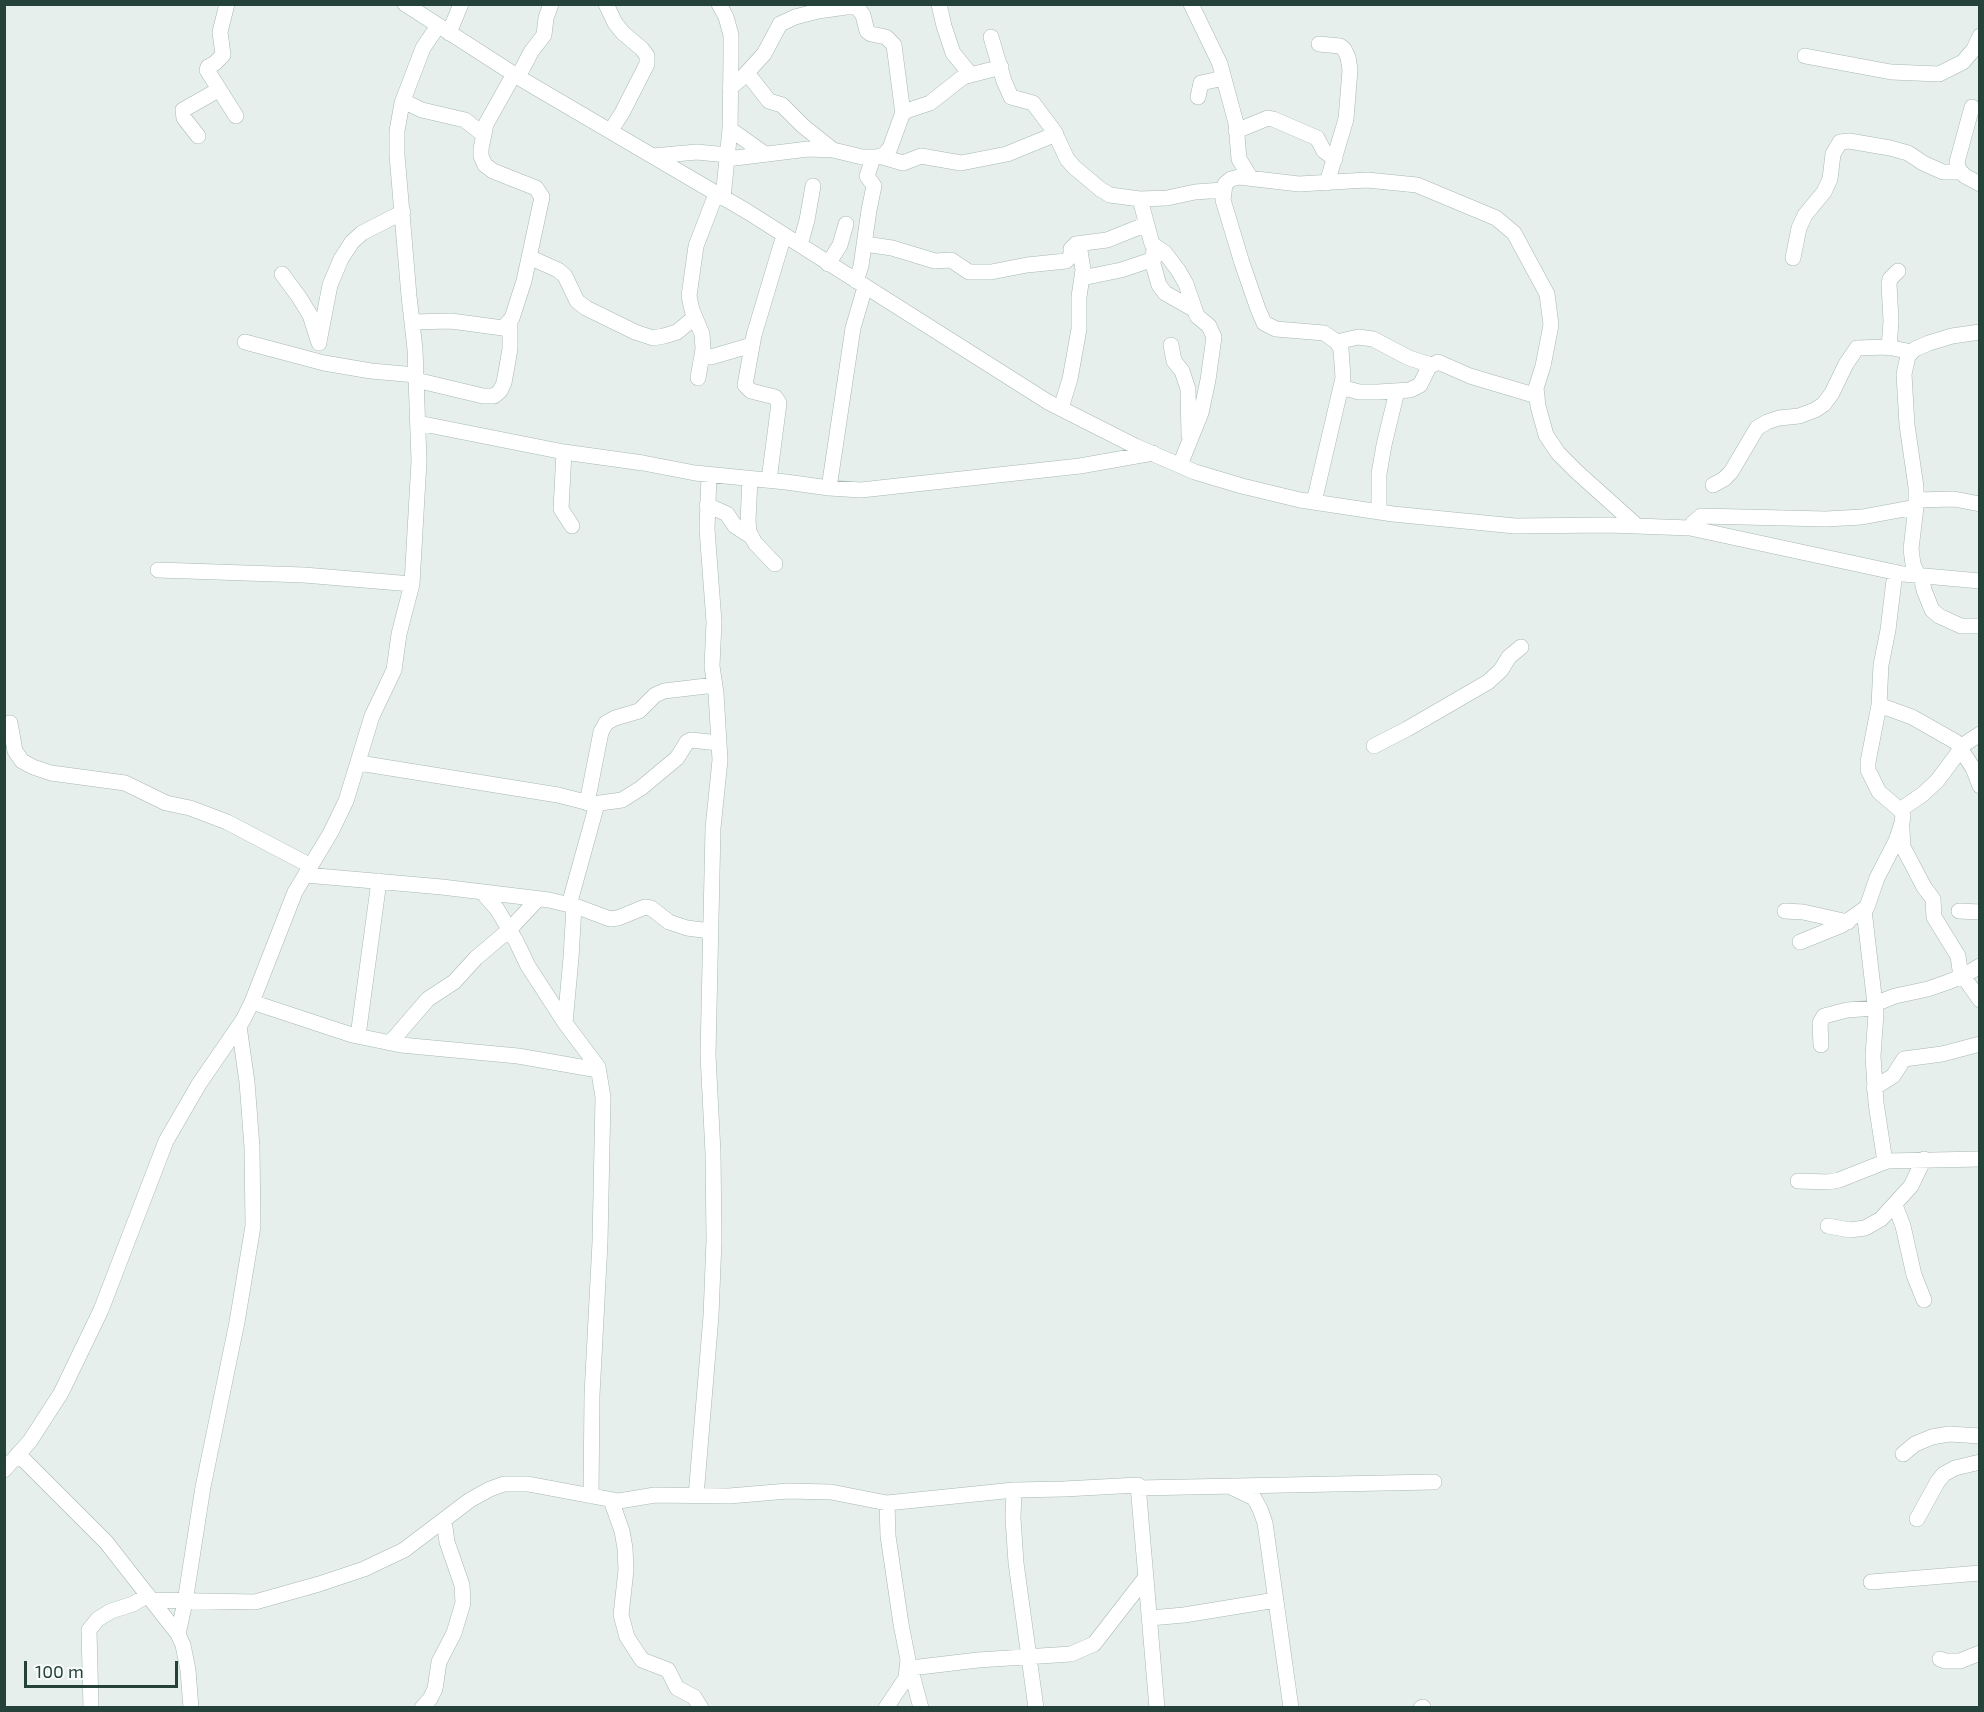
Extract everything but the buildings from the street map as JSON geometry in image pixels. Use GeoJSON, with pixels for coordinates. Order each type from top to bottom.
{"type":"FeatureCollection","features":[{"type":"Feature","properties":{"kind":"street"},"geometry":{"type":"LineString","coordinates":[[227,4],[220,32],[223,55],[207,70],[236,116]]}},
{"type":"Feature","properties":{"kind":"street"},"geometry":{"type":"LineString","coordinates":[[405,4],[516,76],[611,130],[800,245],[1061,408],[1180,465],[1242,486],[1314,502],[1379,512],[1515,526],[1635,525],[1690,528],[1895,572],[1980,581]]}},
{"type":"Feature","properties":{"kind":"street"},"geometry":{"type":"LineString","coordinates":[[412,322],[451,321],[503,328],[510,320],[518,303],[542,197],[540,192],[527,184],[493,171],[485,165],[481,156],[486,124],[544,34],[551,4]]}},
{"type":"Feature","properties":{"kind":"street"},"geometry":{"type":"LineString","coordinates":[[606,4],[615,23],[642,49],[646,56],[646,64],[611,130]]}},
{"type":"Feature","properties":{"kind":"street"},"geometry":{"type":"LineString","coordinates":[[698,378],[702,356],[702,334],[690,296],[696,246],[719,196],[730,129],[730,35],[726,17],[719,4]]}},
{"type":"Feature","properties":{"kind":"street"},"geometry":{"type":"LineString","coordinates":[[939,4],[953,53],[971,75]]}},
{"type":"Feature","properties":{"kind":"street"},"geometry":{"type":"LineString","coordinates":[[1191,4],[1220,64],[1236,131],[1239,159],[1250,177]]}},
{"type":"Feature","properties":{"kind":"street"},"geometry":{"type":"LineString","coordinates":[[4,1470],[30,1441],[61,1392],[101,1310],[166,1142],[199,1084],[239,1026],[252,1002],[295,892],[346,801],[372,716],[394,670],[399,633],[412,584],[419,461],[416,377],[397,155],[397,131],[403,101],[423,48],[444,29],[459,6]]}},
{"type":"Feature","properties":{"kind":"street"},"geometry":{"type":"LineString","coordinates":[[730,88],[747,74],[764,54],[780,24],[818,11],[857,7],[863,15],[867,31],[886,37],[894,45],[903,114],[890,148],[884,155],[876,157]]}},
{"type":"Feature","properties":{"kind":"street"},"geometry":{"type":"LineString","coordinates":[[1805,56],[1892,72],[1939,74],[1963,62],[1974,50],[1980,36]]}},
{"type":"Feature","properties":{"kind":"street"},"geometry":{"type":"LineString","coordinates":[[991,37],[1011,97],[1033,103],[1056,134],[1067,159],[1088,180],[1110,195],[1140,199],[1223,190]]}},
{"type":"Feature","properties":{"kind":"street"},"geometry":{"type":"LineString","coordinates":[[1319,44],[1340,46],[1348,57],[1350,83],[1346,119],[1327,183]]}},
{"type":"Feature","properties":{"kind":"street"},"geometry":{"type":"LineString","coordinates":[[903,114],[930,103],[963,77],[1001,67]]}},
{"type":"Feature","properties":{"kind":"street"},"geometry":{"type":"LineString","coordinates":[[747,74],[769,100],[782,105],[803,126],[833,150]]}},
{"type":"Feature","properties":{"kind":"street"},"geometry":{"type":"LineString","coordinates":[[1198,97],[1201,83],[1224,78]]}},
{"type":"Feature","properties":{"kind":"street"},"geometry":{"type":"LineString","coordinates":[[198,136],[182,112],[218,90]]}},
{"type":"Feature","properties":{"kind":"street"},"geometry":{"type":"LineString","coordinates":[[403,101],[422,110],[465,120],[484,135]]}},
{"type":"Feature","properties":{"kind":"street"},"geometry":{"type":"LineString","coordinates":[[1961,172],[1957,162],[1972,107]]}},
{"type":"Feature","properties":{"kind":"street"},"geometry":{"type":"LineString","coordinates":[[1236,131],[1268,118],[1273,119],[1317,138],[1324,151],[1335,159]]}},
{"type":"Feature","properties":{"kind":"street"},"geometry":{"type":"LineString","coordinates":[[730,129],[765,154]]}},
{"type":"Feature","properties":{"kind":"street"},"geometry":{"type":"LineString","coordinates":[[653,156],[697,152],[727,157],[808,149],[833,150],[903,162],[921,156],[961,163],[1007,154],[1056,134]]}},
{"type":"Feature","properties":{"kind":"street"},"geometry":{"type":"LineString","coordinates":[[1793,258],[1799,228],[1805,215],[1824,192],[1830,179],[1833,154],[1839,142],[1849,141],[1908,153],[1943,172],[1961,172],[1980,184]]}},
{"type":"Feature","properties":{"kind":"street"},"geometry":{"type":"LineString","coordinates":[[829,488],[874,186],[867,176],[876,157]]}},
{"type":"Feature","properties":{"kind":"street"},"geometry":{"type":"LineString","coordinates":[[1314,502],[1341,387],[1343,361],[1341,349],[1337,342],[1324,333],[1276,329],[1264,323],[1242,263],[1223,200],[1225,184],[1239,177],[1299,184],[1367,180],[1417,185],[1496,218],[1514,233],[1547,294],[1551,325],[1536,388],[1546,435],[1558,453],[1635,525]]}},
{"type":"Feature","properties":{"kind":"street"},"geometry":{"type":"LineString","coordinates":[[800,245],[810,210],[813,186]]}},
{"type":"Feature","properties":{"kind":"street"},"geometry":{"type":"LineString","coordinates":[[1159,198],[1151,216],[1155,276],[1165,293],[1194,310]]}},
{"type":"Feature","properties":{"kind":"street"},"geometry":{"type":"LineString","coordinates":[[1140,199],[1151,241],[1165,253],[1178,270],[1186,284],[1194,310],[1199,319],[1212,330],[1214,337],[1201,413],[1180,465]]}},
{"type":"Feature","properties":{"kind":"street"},"geometry":{"type":"LineString","coordinates":[[319,342],[330,285],[352,242],[362,233],[403,212]]}},
{"type":"Feature","properties":{"kind":"street"},"geometry":{"type":"LineString","coordinates":[[828,264],[840,245],[846,224]]}},
{"type":"Feature","properties":{"kind":"street"},"geometry":{"type":"LineString","coordinates":[[769,480],[779,403],[775,397],[751,391],[746,387],[752,345],[783,235]]}},
{"type":"Feature","properties":{"kind":"street"},"geometry":{"type":"LineString","coordinates":[[865,244],[892,248],[935,261],[951,260],[963,269],[979,273],[1066,261],[1071,256],[1071,249],[1079,244],[1107,240],[1151,241]]}},
{"type":"Feature","properties":{"kind":"street"},"geometry":{"type":"LineString","coordinates":[[1082,278],[1121,270],[1151,241]]}},
{"type":"Feature","properties":{"kind":"street"},"geometry":{"type":"LineString","coordinates":[[1061,408],[1070,379],[1079,329],[1078,303],[1082,258],[1079,244]]}},
{"type":"Feature","properties":{"kind":"street"},"geometry":{"type":"LineString","coordinates":[[529,256],[558,270],[565,276],[577,301],[586,308],[635,332],[653,338],[664,336],[677,332],[695,317]]}},
{"type":"Feature","properties":{"kind":"street"},"geometry":{"type":"LineString","coordinates":[[1889,348],[1891,321],[1889,284],[1890,279],[1898,271]]}},
{"type":"Feature","properties":{"kind":"street"},"geometry":{"type":"LineString","coordinates":[[282,274],[300,297],[310,315],[319,342],[331,364]]}},
{"type":"Feature","properties":{"kind":"street"},"geometry":{"type":"LineString","coordinates":[[245,342],[331,364],[416,377],[483,396],[494,396],[500,392],[504,383],[510,349],[510,320]]}},
{"type":"Feature","properties":{"kind":"street"},"geometry":{"type":"LineString","coordinates":[[1980,332],[1952,336],[1915,349],[1908,356],[1904,374],[1916,504],[1911,549],[1912,564],[1932,610],[1939,616],[1961,626],[1980,626]]}},
{"type":"Feature","properties":{"kind":"street"},"geometry":{"type":"LineString","coordinates":[[1337,342],[1358,337],[1372,339],[1409,358],[1431,365]]}},
{"type":"Feature","properties":{"kind":"street"},"geometry":{"type":"LineString","coordinates":[[702,356],[711,357],[752,345]]}},
{"type":"Feature","properties":{"kind":"street"},"geometry":{"type":"LineString","coordinates":[[1171,345],[1174,361],[1182,371],[1188,389],[1190,444]]}},
{"type":"Feature","properties":{"kind":"street"},"geometry":{"type":"LineString","coordinates":[[1713,485],[1731,472],[1757,428],[1773,420],[1807,413],[1824,404],[1833,393],[1846,363],[1857,348],[1889,348],[1912,352]]}},
{"type":"Feature","properties":{"kind":"street"},"geometry":{"type":"LineString","coordinates":[[1341,387],[1359,392],[1410,390],[1420,384],[1426,370],[1431,365],[1438,362],[1470,376],[1537,396]]}},
{"type":"Feature","properties":{"kind":"street"},"geometry":{"type":"LineString","coordinates":[[1379,512],[1379,474],[1397,391]]}},
{"type":"Feature","properties":{"kind":"street"},"geometry":{"type":"LineString","coordinates":[[418,423],[564,452],[709,475],[861,490],[1080,466],[1153,453]]}},
{"type":"Feature","properties":{"kind":"street"},"geometry":{"type":"LineString","coordinates":[[564,452],[561,509],[572,526]]}},
{"type":"Feature","properties":{"kind":"street"},"geometry":{"type":"LineString","coordinates":[[696,1496],[711,1316],[714,1240],[713,1153],[708,1055],[713,828],[720,760],[712,666],[714,622],[707,505],[709,475]]}},
{"type":"Feature","properties":{"kind":"street"},"geometry":{"type":"LineString","coordinates":[[750,478],[748,521],[752,537]]}},
{"type":"Feature","properties":{"kind":"street"},"geometry":{"type":"LineString","coordinates":[[1690,528],[1696,519],[1707,516],[1838,519],[1862,517],[1916,504],[1954,499],[1980,504]]}},
{"type":"Feature","properties":{"kind":"street"},"geometry":{"type":"LineString","coordinates":[[707,505],[727,514],[735,526],[752,537],[775,564]]}},
{"type":"Feature","properties":{"kind":"street"},"geometry":{"type":"LineString","coordinates":[[158,570],[304,575],[412,584]]}},
{"type":"Feature","properties":{"kind":"street"},"geometry":{"type":"LineString","coordinates":[[1895,572],[1881,665],[1880,705],[1868,771],[1879,792],[1901,817],[1903,847],[1924,887],[1933,898],[1934,917],[1958,956],[1962,976],[1980,1000]]}},
{"type":"Feature","properties":{"kind":"street"},"geometry":{"type":"LineString","coordinates":[[1374,746],[1488,682],[1521,647]]}},
{"type":"Feature","properties":{"kind":"street"},"geometry":{"type":"LineString","coordinates":[[565,1023],[572,958],[571,905],[592,803],[601,732],[606,723],[639,711],[655,695],[664,691],[715,685]]}},
{"type":"Feature","properties":{"kind":"street"},"geometry":{"type":"LineString","coordinates":[[1880,705],[1912,717],[1966,747],[1980,786]]}},
{"type":"Feature","properties":{"kind":"street"},"geometry":{"type":"LineString","coordinates":[[10,723],[15,751],[22,761],[33,767],[51,773],[125,783],[166,803],[190,808],[227,822],[308,871],[538,899],[571,905],[610,919],[645,907],[657,911],[669,922],[687,928],[710,931]]}},
{"type":"Feature","properties":{"kind":"street"},"geometry":{"type":"LineString","coordinates":[[1800,942],[1848,922],[1868,908],[1877,878],[1890,853],[1901,817],[1980,734]]}},
{"type":"Feature","properties":{"kind":"street"},"geometry":{"type":"LineString","coordinates":[[359,763],[558,795],[592,803],[622,800],[677,758],[687,742],[691,740],[719,743]]}},
{"type":"Feature","properties":{"kind":"street"},"geometry":{"type":"LineString","coordinates":[[1890,853],[1910,862]]}},
{"type":"Feature","properties":{"kind":"street"},"geometry":{"type":"LineString","coordinates":[[358,1036],[379,881]]}},
{"type":"Feature","properties":{"kind":"street"},"geometry":{"type":"LineString","coordinates":[[482,892],[496,909],[528,966],[598,1070],[603,1097],[600,1242],[592,1395],[591,1496]]}},
{"type":"Feature","properties":{"kind":"street"},"geometry":{"type":"LineString","coordinates":[[390,1043],[428,999],[454,982],[538,899]]}},
{"type":"Feature","properties":{"kind":"street"},"geometry":{"type":"LineString","coordinates":[[1864,910],[1875,1006],[1873,1056],[1875,1088],[1885,1162]]}},
{"type":"Feature","properties":{"kind":"street"},"geometry":{"type":"LineString","coordinates":[[1785,911],[1803,912],[1848,922]]}},
{"type":"Feature","properties":{"kind":"street"},"geometry":{"type":"LineString","coordinates":[[1959,911],[1980,912]]}},
{"type":"Feature","properties":{"kind":"street"},"geometry":{"type":"LineString","coordinates":[[1821,1045],[1820,1023],[1824,1016],[1875,1006],[1895,996],[1928,989],[1962,976],[1980,966]]}},
{"type":"Feature","properties":{"kind":"street"},"geometry":{"type":"LineString","coordinates":[[252,1002],[358,1036],[390,1043],[518,1056],[598,1070]]}},
{"type":"Feature","properties":{"kind":"street"},"geometry":{"type":"LineString","coordinates":[[178,1634],[203,1487],[237,1322],[253,1226],[252,1147],[247,1082],[239,1026]]}},
{"type":"Feature","properties":{"kind":"street"},"geometry":{"type":"LineString","coordinates":[[1875,1088],[1893,1076],[1904,1059],[1942,1054],[1980,1044]]}},
{"type":"Feature","properties":{"kind":"street"},"geometry":{"type":"LineString","coordinates":[[1828,1226],[1850,1230],[1865,1228],[1881,1220],[1911,1186],[1924,1159]]}},
{"type":"Feature","properties":{"kind":"street"},"geometry":{"type":"LineString","coordinates":[[1798,1181],[1839,1180],[1885,1162],[1980,1159]]}},
{"type":"Feature","properties":{"kind":"street"},"geometry":{"type":"LineString","coordinates":[[1895,1205],[1903,1226],[1914,1275],[1924,1300]]}},
{"type":"Feature","properties":{"kind":"street"},"geometry":{"type":"LineString","coordinates":[[1903,1454],[1915,1444],[1932,1437],[1949,1434],[1980,1436]]}},
{"type":"Feature","properties":{"kind":"street"},"geometry":{"type":"LineString","coordinates":[[18,1454],[106,1542],[178,1634],[183,1645],[188,1670],[191,1707]]}},
{"type":"Feature","properties":{"kind":"street"},"geometry":{"type":"LineString","coordinates":[[1917,1519],[1944,1474],[1956,1468],[1980,1462]]}},
{"type":"Feature","properties":{"kind":"street"},"geometry":{"type":"LineString","coordinates":[[1138,1488],[1434,1482]]}},
{"type":"Feature","properties":{"kind":"street"},"geometry":{"type":"LineString","coordinates":[[92,1707],[89,1630],[98,1619],[111,1611],[150,1597],[185,1602],[255,1602],[319,1584],[364,1569],[404,1550],[470,1500],[504,1484],[528,1484],[611,1500],[631,1500],[655,1495],[729,1496],[788,1491],[831,1492],[886,1503],[1014,1490],[1064,1490],[1138,1485],[1157,1707]]}},
{"type":"Feature","properties":{"kind":"street"},"geometry":{"type":"LineString","coordinates":[[1232,1487],[1254,1498],[1260,1509],[1269,1544],[1291,1707]]}},
{"type":"Feature","properties":{"kind":"street"},"geometry":{"type":"LineString","coordinates":[[1014,1490],[1016,1563],[1036,1707]]}},
{"type":"Feature","properties":{"kind":"street"},"geometry":{"type":"LineString","coordinates":[[611,1500],[622,1531],[625,1548],[626,1570],[621,1615],[627,1637],[642,1660],[668,1671],[677,1688],[694,1697],[700,1707]]}},
{"type":"Feature","properties":{"kind":"street"},"geometry":{"type":"LineString","coordinates":[[886,1503],[891,1559],[909,1664],[921,1707]]}},
{"type":"Feature","properties":{"kind":"street"},"geometry":{"type":"LineString","coordinates":[[422,1707],[430,1699],[435,1689],[439,1662],[454,1633],[463,1603],[462,1585],[447,1542],[444,1521]]}},
{"type":"Feature","properties":{"kind":"street"},"geometry":{"type":"LineString","coordinates":[[1871,1582],[1980,1573]]}},
{"type":"Feature","properties":{"kind":"street"},"geometry":{"type":"LineString","coordinates":[[909,1664],[1071,1654],[1094,1644],[1146,1577]]}},
{"type":"Feature","properties":{"kind":"street"},"geometry":{"type":"LineString","coordinates":[[1150,1618],[1184,1615],[1276,1600]]}},
{"type":"Feature","properties":{"kind":"street"},"geometry":{"type":"LineString","coordinates":[[1940,1659],[1960,1661],[1980,1653]]}},
{"type":"Feature","properties":{"kind":"street"},"geometry":{"type":"LineString","coordinates":[[886,1707],[906,1678],[909,1664]]}}]}
